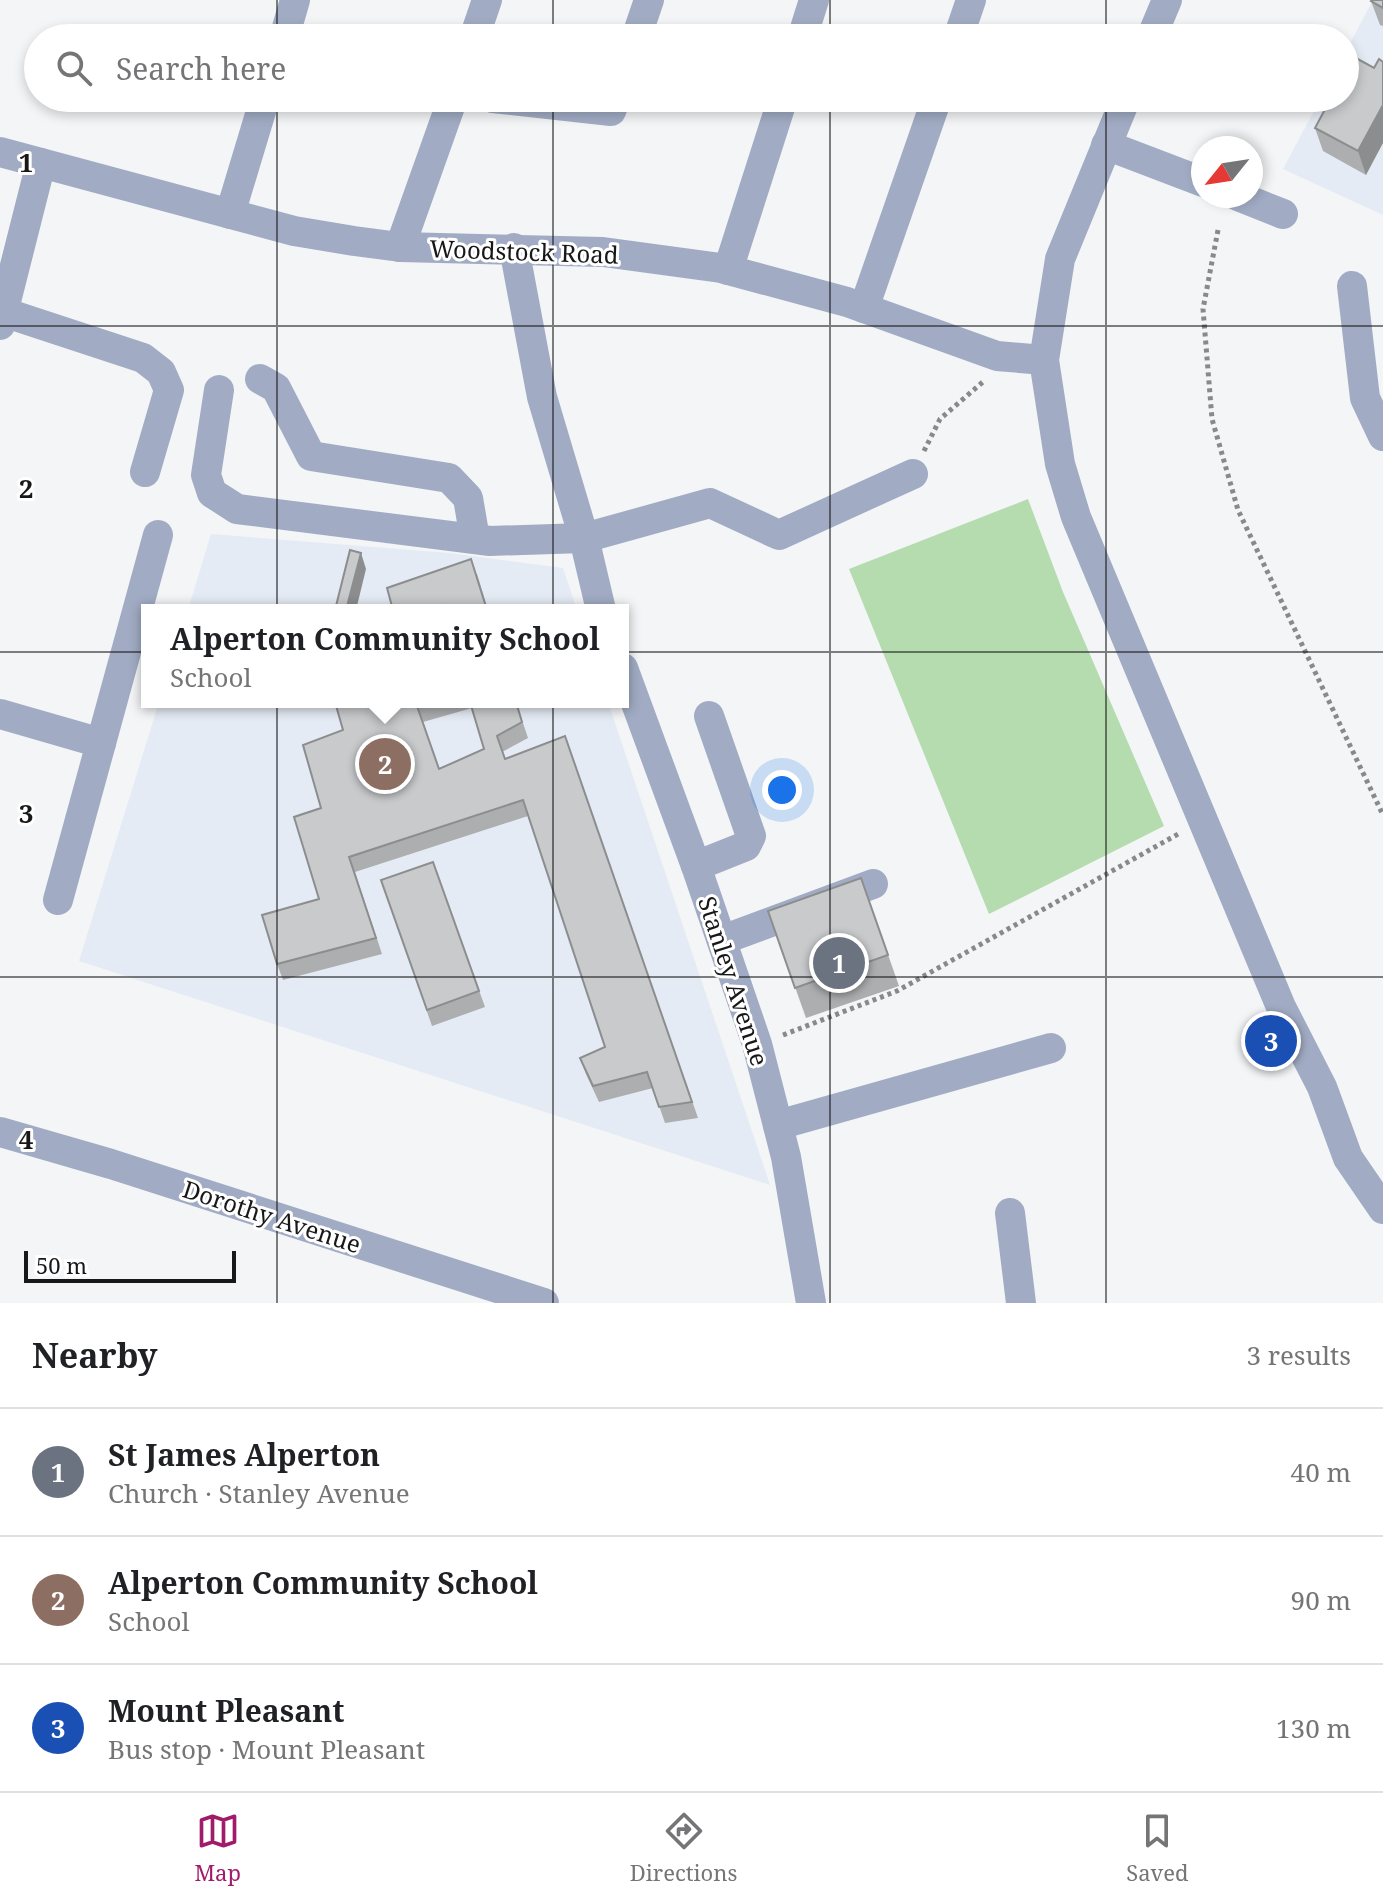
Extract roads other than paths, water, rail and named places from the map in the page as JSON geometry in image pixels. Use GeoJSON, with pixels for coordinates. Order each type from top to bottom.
{"type":"FeatureCollection","features":[{"type":"Feature","properties":{"kind":"street"},"geometry":{"type":"LineString","coordinates":[[288,24],[295,0]]}},
{"type":"Feature","properties":{"kind":"street"},"geometry":{"type":"LineString","coordinates":[[479,24],[487,0]]}},
{"type":"Feature","properties":{"kind":"street"},"geometry":{"type":"LineString","coordinates":[[641,24],[649,0]]}},
{"type":"Feature","properties":{"kind":"street"},"geometry":{"type":"LineString","coordinates":[[806,24],[814,0]]}},
{"type":"Feature","properties":{"kind":"street"},"geometry":{"type":"LineString","coordinates":[[963,24],[971,0]]}},
{"type":"Feature","properties":{"kind":"street"},"geometry":{"type":"LineString","coordinates":[[1157,24],[1167,0]]}},
{"type":"Feature","properties":{"kind":"street"},"geometry":{"type":"LineString","coordinates":[[230,214],[261,112]]}},
{"type":"Feature","properties":{"kind":"street"},"geometry":{"type":"LineString","coordinates":[[400,247],[448,112]]}},
{"type":"Feature","properties":{"kind":"street"},"geometry":{"type":"LineString","coordinates":[[728,270],[779,112]]}},
{"type":"Feature","properties":{"kind":"street"},"geometry":{"type":"LineString","coordinates":[[864,308],[932,112]]}},
{"type":"Feature","properties":{"kind":"street"},"geometry":{"type":"LineString","coordinates":[[1120,112],[1060,259],[1044,360],[1060,464],[1076,517],[1281,1007],[1322,1087],[1348,1158],[1383,1209]]}},
{"type":"Feature","properties":{"kind":"street"},"geometry":{"type":"LineString","coordinates":[[1106,145],[1191,177]]}},
{"type":"Feature","properties":{"kind":"street","name":"Woodstock Road"},"geometry":{"type":"LineString","coordinates":[[0,152],[294,231],[400,247],[603,252],[728,270],[864,308],[997,356],[1044,360]]}},
{"type":"Feature","properties":{"kind":"street"},"geometry":{"type":"LineString","coordinates":[[41,163],[1,316],[143,358],[161,372],[169,390],[145,472]]}},
{"type":"Feature","properties":{"kind":"street"},"geometry":{"type":"LineString","coordinates":[[1263,206],[1283,214]]}},
{"type":"Feature","properties":{"kind":"street"},"geometry":{"type":"LineString","coordinates":[[514,248],[542,397],[584,538],[600,604]]}},
{"type":"Feature","properties":{"kind":"street"},"geometry":{"type":"LineString","coordinates":[[1352,286],[1365,398],[1383,436]]}},
{"type":"Feature","properties":{"kind":"street"},"geometry":{"type":"LineString","coordinates":[[260,379],[276,388],[311,456],[449,478],[468,498],[475,539]]}},
{"type":"Feature","properties":{"kind":"street"},"geometry":{"type":"LineString","coordinates":[[219,390],[206,475],[212,493],[237,509],[475,539],[584,538],[710,503],[779,535],[913,474]]}},
{"type":"Feature","properties":{"kind":"street"},"geometry":{"type":"LineString","coordinates":[[58,900],[158,535]]}},
{"type":"Feature","properties":{"kind":"street","name":"Stanley Avenue"},"geometry":{"type":"LineString","coordinates":[[629,684],[757,1044],[778,1125],[811,1303]]}},
{"type":"Feature","properties":{"kind":"street"},"geometry":{"type":"LineString","coordinates":[[0,714],[101,743]]}},
{"type":"Feature","properties":{"kind":"street"},"geometry":{"type":"LineString","coordinates":[[696,866],[746,846],[751,836],[709,716]]}},
{"type":"Feature","properties":{"kind":"street"},"geometry":{"type":"LineString","coordinates":[[722,940],[873,884]]}},
{"type":"Feature","properties":{"kind":"street"},"geometry":{"type":"LineString","coordinates":[[778,1125],[1051,1048]]}},
{"type":"Feature","properties":{"kind":"street","name":"Dorothy Avenue"},"geometry":{"type":"LineString","coordinates":[[0,1132],[111,1164],[544,1303]]}},
{"type":"Feature","properties":{"kind":"street"},"geometry":{"type":"LineString","coordinates":[[1010,1213],[1021,1303]]}},
{"type":"Feature","properties":{"kind":"place","name":"Alperton Community School"},"geometry":{"type":"Point","coordinates":[385,764]}},
{"type":"Feature","properties":{"kind":"place","name":"St James Alperton"},"geometry":{"type":"Point","coordinates":[839,963]}},
{"type":"Feature","properties":{"kind":"place","name":"Mount Pleasant"},"geometry":{"type":"Point","coordinates":[1271,1041]}}]}
